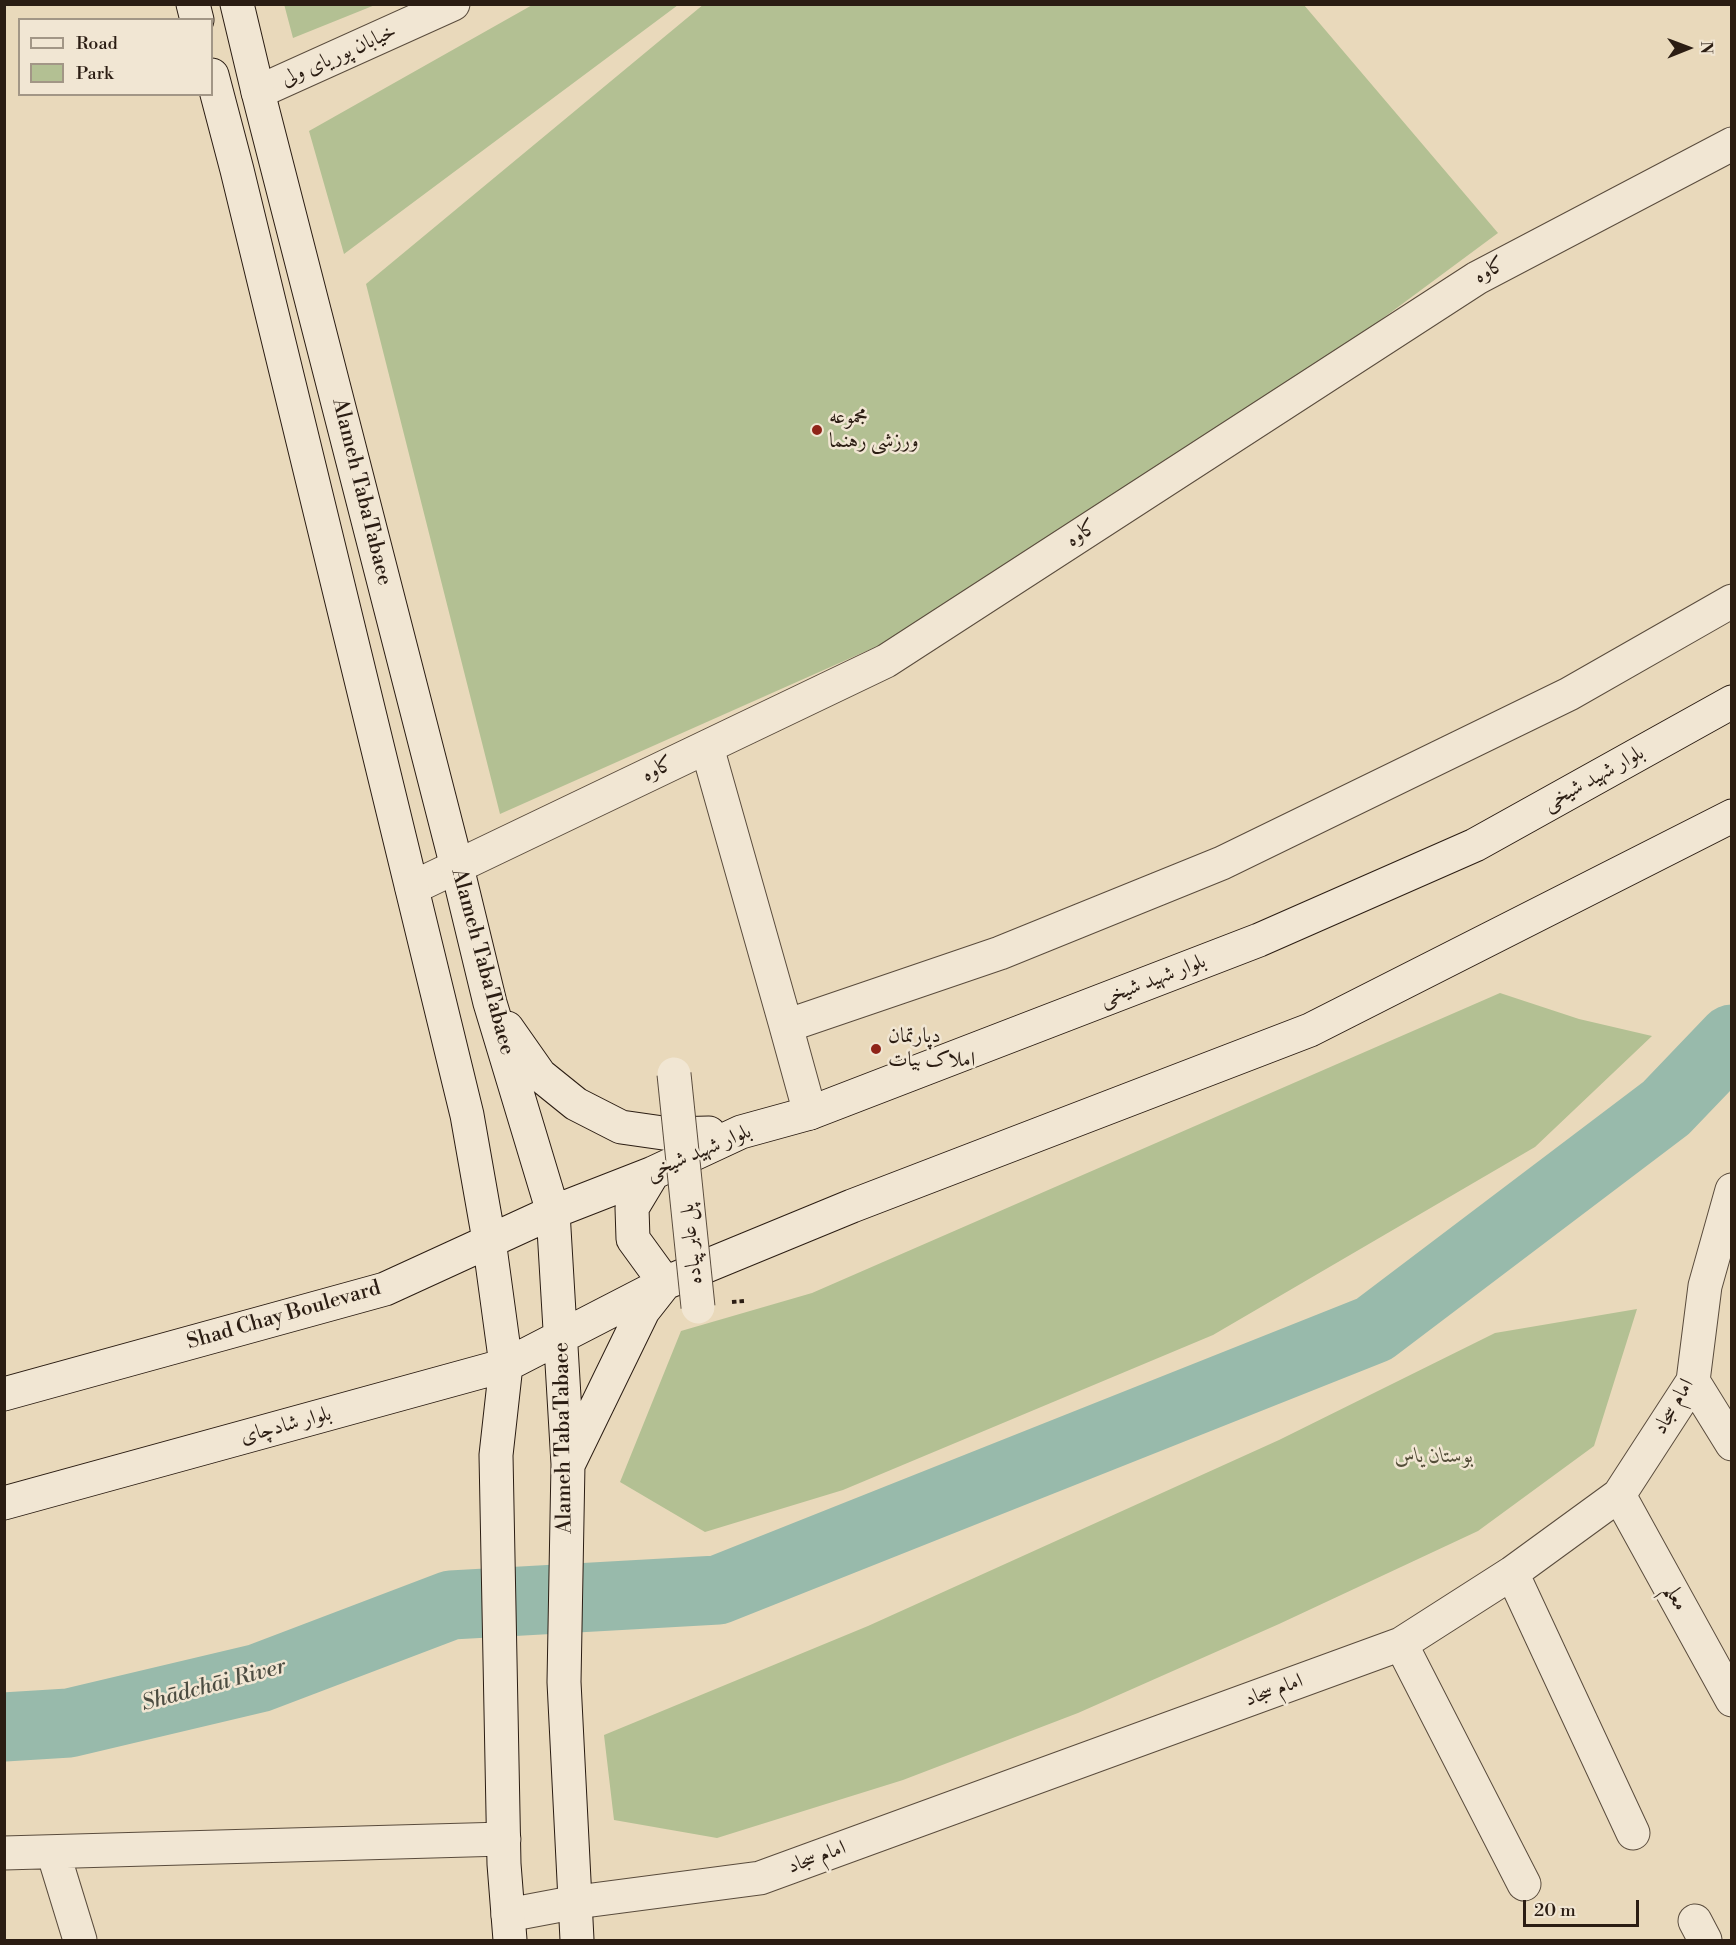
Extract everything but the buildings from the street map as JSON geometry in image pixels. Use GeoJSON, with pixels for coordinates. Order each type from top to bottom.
{"type":"FeatureCollection","features":[{"type":"Feature","properties":{"kind":"street","name":"Alameh TabaTabaee"},"geometry":{"type":"LineString","coordinates":[[237,4],[490,1003],[553,1212],[568,1464],[564,1682],[578,1941]]}},
{"type":"Feature","properties":{"kind":"street","name":"خیابان پوریای ولی"},"geometry":{"type":"LineString","coordinates":[[258,92],[453,4]]}},
{"type":"Feature","properties":{"kind":"street","name":"Alameh TabaTabaee"},"geometry":{"type":"LineString","coordinates":[[213,79],[467,1115],[489,1240],[506,1365],[496,1455],[504,1839],[509,1928]]}},
{"type":"Feature","properties":{"kind":"street","name":"کاوه"},"geometry":{"type":"LineString","coordinates":[[412,888],[886,661],[1477,278],[1731,144]]}},
{"type":"Feature","properties":{"kind":"street"},"geometry":{"type":"LineString","coordinates":[[786,1026],[1000,953],[1222,863],[1569,694],[1731,601]]}},
{"type":"Feature","properties":{"kind":"street","name":"بلوار شهید شیخی"},"geometry":{"type":"LineString","coordinates":[[553,1212],[653,1173],[741,1132],[810,1113],[1259,940],[1475,845],[1731,702]]}},
{"type":"Feature","properties":{"kind":"street"},"geometry":{"type":"LineString","coordinates":[[707,747],[810,1113]]}},
{"type":"Feature","properties":{"kind":"street"},"geometry":{"type":"LineString","coordinates":[[561,1335],[665,1283],[852,1206],[1310,1030],[1731,816]]}},
{"type":"Feature","properties":{"kind":"street"},"geometry":{"type":"LineString","coordinates":[[490,1003],[540,1075],[576,1104],[621,1127],[670,1134],[741,1132]]}},
{"type":"Feature","properties":{"kind":"street","name":"پل عابر پیاده"},"geometry":{"type":"LineString","coordinates":[[674,1074],[698,1307]]}},
{"type":"Feature","properties":{"kind":"street"},"geometry":{"type":"LineString","coordinates":[[653,1173],[632,1208],[633,1239],[665,1283]]}},
{"type":"Feature","properties":{"kind":"street","name":"امام سجاد"},"geometry":{"type":"LineString","coordinates":[[509,1928],[577,1902],[760,1878],[1401,1644],[1512,1573],[1619,1495],[1693,1381],[1705,1286],[1729,1205]]}},
{"type":"Feature","properties":{"kind":"street","name":"Shad Chay Boulevard"},"geometry":{"type":"LineString","coordinates":[[4,1394],[385,1289],[553,1212]]}},
{"type":"Feature","properties":{"kind":"street"},"geometry":{"type":"LineString","coordinates":[[568,1464],[643,1311],[665,1283]]}},
{"type":"Feature","properties":{"kind":"street","name":"بلوار شادچای"},"geometry":{"type":"LineString","coordinates":[[4,1503],[506,1365],[561,1335]]}},
{"type":"Feature","properties":{"kind":"street"},"geometry":{"type":"LineString","coordinates":[[1693,1381],[1731,1443]]}},
{"type":"Feature","properties":{"kind":"street","name":"معلم"},"geometry":{"type":"LineString","coordinates":[[1619,1495],[1731,1700]]}},
{"type":"Feature","properties":{"kind":"street"},"geometry":{"type":"LineString","coordinates":[[1512,1573],[1633,1833]]}},
{"type":"Feature","properties":{"kind":"street"},"geometry":{"type":"LineString","coordinates":[[1401,1644],[1524,1884]]}},
{"type":"Feature","properties":{"kind":"street"},"geometry":{"type":"LineString","coordinates":[[4,1853],[504,1839]]}},
{"type":"Feature","properties":{"kind":"street"},"geometry":{"type":"LineString","coordinates":[[53,1852],[80,1941]]}},
{"type":"Feature","properties":{"kind":"green space"},"geometry":{"type":"Polygon","coordinates":[[[284,4],[375,4],[375,5],[293,38],[284,4]]]}},
{"type":"Feature","properties":{"kind":"green space"},"geometry":{"type":"Polygon","coordinates":[[[534,4],[678,5],[344,254],[309,131],[534,4]]]}},
{"type":"Feature","properties":{"kind":"green space","name":"مجموعه ورزشی رهنما"},"geometry":{"type":"Polygon","coordinates":[[[704,4],[1304,5],[1498,233],[1035,576],[500,814],[366,284],[704,4]]]}},
{"type":"Feature","properties":{"kind":"green space"},"geometry":{"type":"Polygon","coordinates":[[[1500,993],[1579,1019],[1652,1036],[1535,1147],[1213,1335],[843,1490],[705,1532],[620,1482],[681,1331],[812,1293],[1500,993]]]}},
{"type":"Feature","properties":{"kind":"green space","name":"بوستان یاس"},"geometry":{"type":"Polygon","coordinates":[[[1637,1309],[1594,1446],[1478,1531],[1279,1624],[1078,1713],[903,1780],[717,1838],[614,1820],[604,1735],[868,1626],[1279,1440],[1495,1333],[1637,1309]]]}},
{"type":"Feature","properties":{"kind":"waterway","name":"Shādchāi River"},"geometry":{"type":"LineString","coordinates":[[4,1727],[69,1723],[259,1678],[451,1605],[718,1590],[1374,1329],[1666,1108],[1732,1039]]}},
{"type":"Feature","properties":{"kind":"place","name":"مجموعه ورزشی رهنما"},"geometry":{"type":"Point","coordinates":[817,430]}},
{"type":"Feature","properties":{"kind":"place","name":"دپارتمان املاک بیات"},"geometry":{"type":"Point","coordinates":[876,1049]}}]}
